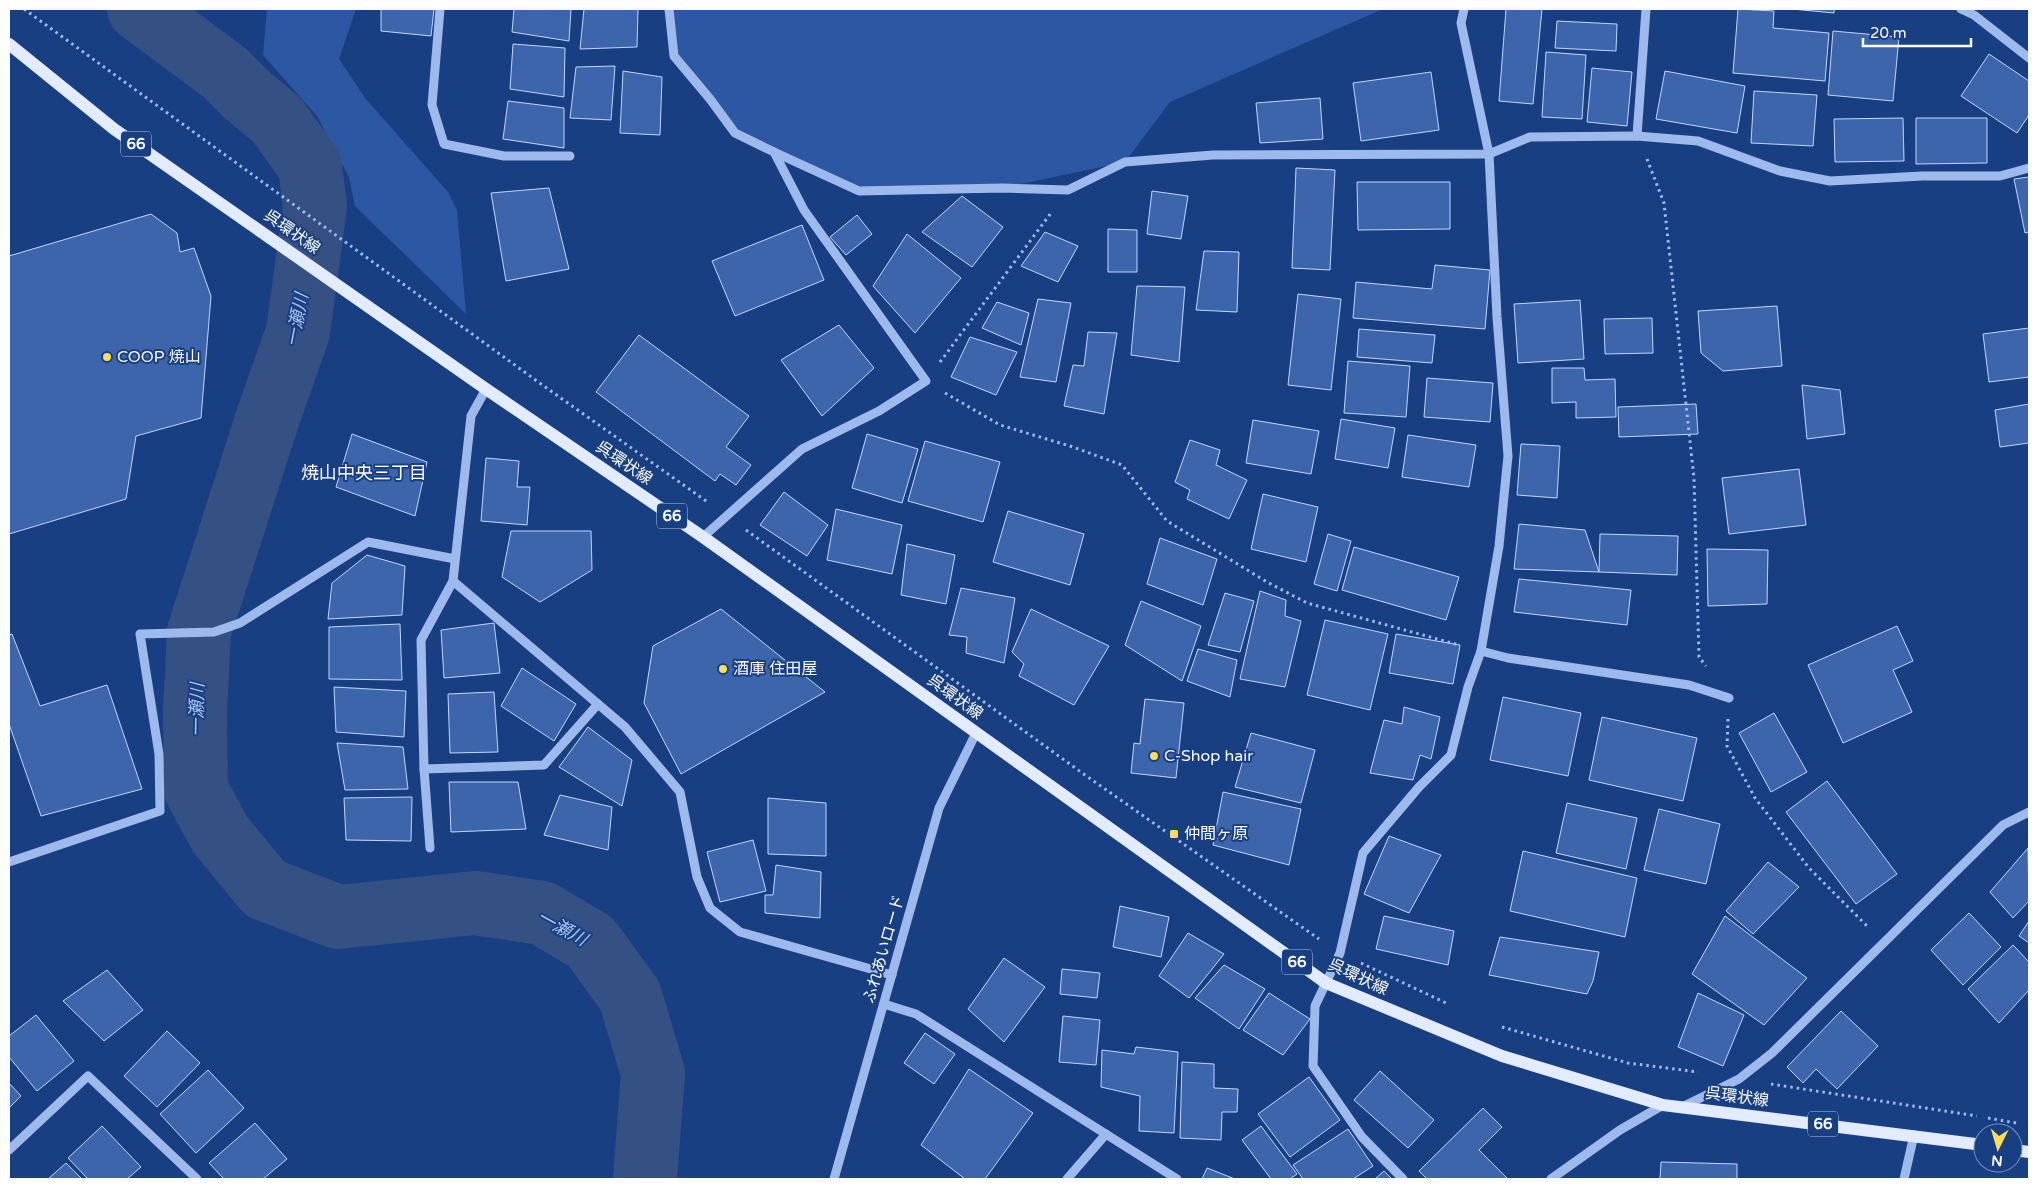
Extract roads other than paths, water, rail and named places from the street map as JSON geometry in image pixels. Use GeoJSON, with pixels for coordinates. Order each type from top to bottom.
{"type":"FeatureCollection","features":[{"type":"Feature","properties":{"kind":"main road","name":"呉環状線"},"geometry":{"type":"LineString","coordinates":[[9,44],[114,129],[270,236],[486,389],[703,537],[1326,983],[1502,1056],[1663,1105],[1684,1106],[1973,1144]]}},
{"type":"Feature","properties":{"kind":"street"},"geometry":{"type":"LineString","coordinates":[[440,9],[432,105],[444,144],[504,156],[570,156]]}},
{"type":"Feature","properties":{"kind":"street"},"geometry":{"type":"LineString","coordinates":[[669,9],[674,56],[710,99],[735,133],[859,192],[1002,188],[1068,190],[1125,162],[1213,154],[1489,154],[1530,137],[1637,136],[1698,141],[1780,171],[1830,180],[1922,176],[2000,176],[2029,168]]}},
{"type":"Feature","properties":{"kind":"street"},"geometry":{"type":"LineString","coordinates":[[1403,1179],[1362,1137],[1313,1066],[1315,1006],[1340,953],[1363,853],[1419,787],[1451,755],[1468,687],[1481,651],[1500,546],[1508,456],[1497,317],[1489,154],[1461,23],[1464,9]]}},
{"type":"Feature","properties":{"kind":"street"},"geometry":{"type":"LineString","coordinates":[[1637,136],[1646,9]]}},
{"type":"Feature","properties":{"kind":"street"},"geometry":{"type":"LineString","coordinates":[[1961,9],[1974,15],[2029,58]]}},
{"type":"Feature","properties":{"kind":"street"},"geometry":{"type":"LineString","coordinates":[[703,537],[802,448],[879,410],[926,381],[804,210],[774,152]]}},
{"type":"Feature","properties":{"kind":"street"},"geometry":{"type":"LineString","coordinates":[[430,848],[424,769],[421,640],[453,581],[471,416],[486,389]]}},
{"type":"Feature","properties":{"kind":"street"},"geometry":{"type":"LineString","coordinates":[[9,862],[160,811],[158,754],[140,634],[214,632],[240,623],[368,542],[455,559]]}},
{"type":"Feature","properties":{"kind":"street"},"geometry":{"type":"LineString","coordinates":[[453,581],[625,727],[680,792],[697,877],[710,908],[740,932],[892,975]]}},
{"type":"Feature","properties":{"kind":"street"},"geometry":{"type":"LineString","coordinates":[[1481,651],[1508,658],[1689,684],[1729,698]]}},
{"type":"Feature","properties":{"kind":"street"},"geometry":{"type":"LineString","coordinates":[[424,769],[544,765],[598,704]]}},
{"type":"Feature","properties":{"kind":"street","name":"ふれあいロード"},"geometry":{"type":"LineString","coordinates":[[834,1179],[939,808],[976,733]]}},
{"type":"Feature","properties":{"kind":"street"},"geometry":{"type":"LineString","coordinates":[[1684,1106],[1738,1079],[1772,1053],[2004,825],[2029,812]]}},
{"type":"Feature","properties":{"kind":"street"},"geometry":{"type":"LineString","coordinates":[[884,1004],[916,1014],[1177,1179]]}},
{"type":"Feature","properties":{"kind":"street"},"geometry":{"type":"LineString","coordinates":[[9,1150],[88,1076],[197,1179]]}},
{"type":"Feature","properties":{"kind":"street"},"geometry":{"type":"LineString","coordinates":[[1551,1179],[1620,1130],[1663,1105]]}},
{"type":"Feature","properties":{"kind":"street"},"geometry":{"type":"LineString","coordinates":[[1067,1179],[1106,1134]]}},
{"type":"Feature","properties":{"kind":"street"},"geometry":{"type":"LineString","coordinates":[[1904,1179],[1914,1135]]}},
{"type":"Feature","properties":{"kind":"waterway","name":"一瀬川"},"geometry":{"type":"LineString","coordinates":[[139,9],[225,73],[277,120],[310,166],[315,206],[298,332],[268,417],[199,632],[195,711],[196,790],[220,834],[265,889],[338,917],[475,903],[542,913],[591,942],[630,996],[653,1073],[645,1179]]}},
{"type":"Feature","properties":{"kind":"place","name":"COOP 焼山"},"geometry":{"type":"Point","coordinates":[107,357]}},
{"type":"Feature","properties":{"kind":"place","name":"酒庫 住田屋"},"geometry":{"type":"Point","coordinates":[723,669]}},
{"type":"Feature","properties":{"kind":"place","name":"C-Shop hair"},"geometry":{"type":"Point","coordinates":[1154,756]}},
{"type":"Feature","properties":{"kind":"place","name":"仲間ヶ原"},"geometry":{"type":"Point","coordinates":[1174,834]}},
{"type":"Feature","properties":{"kind":"district","name":"焼山中央三丁目"},"geometry":{"type":"Point","coordinates":[364,473]}}]}
